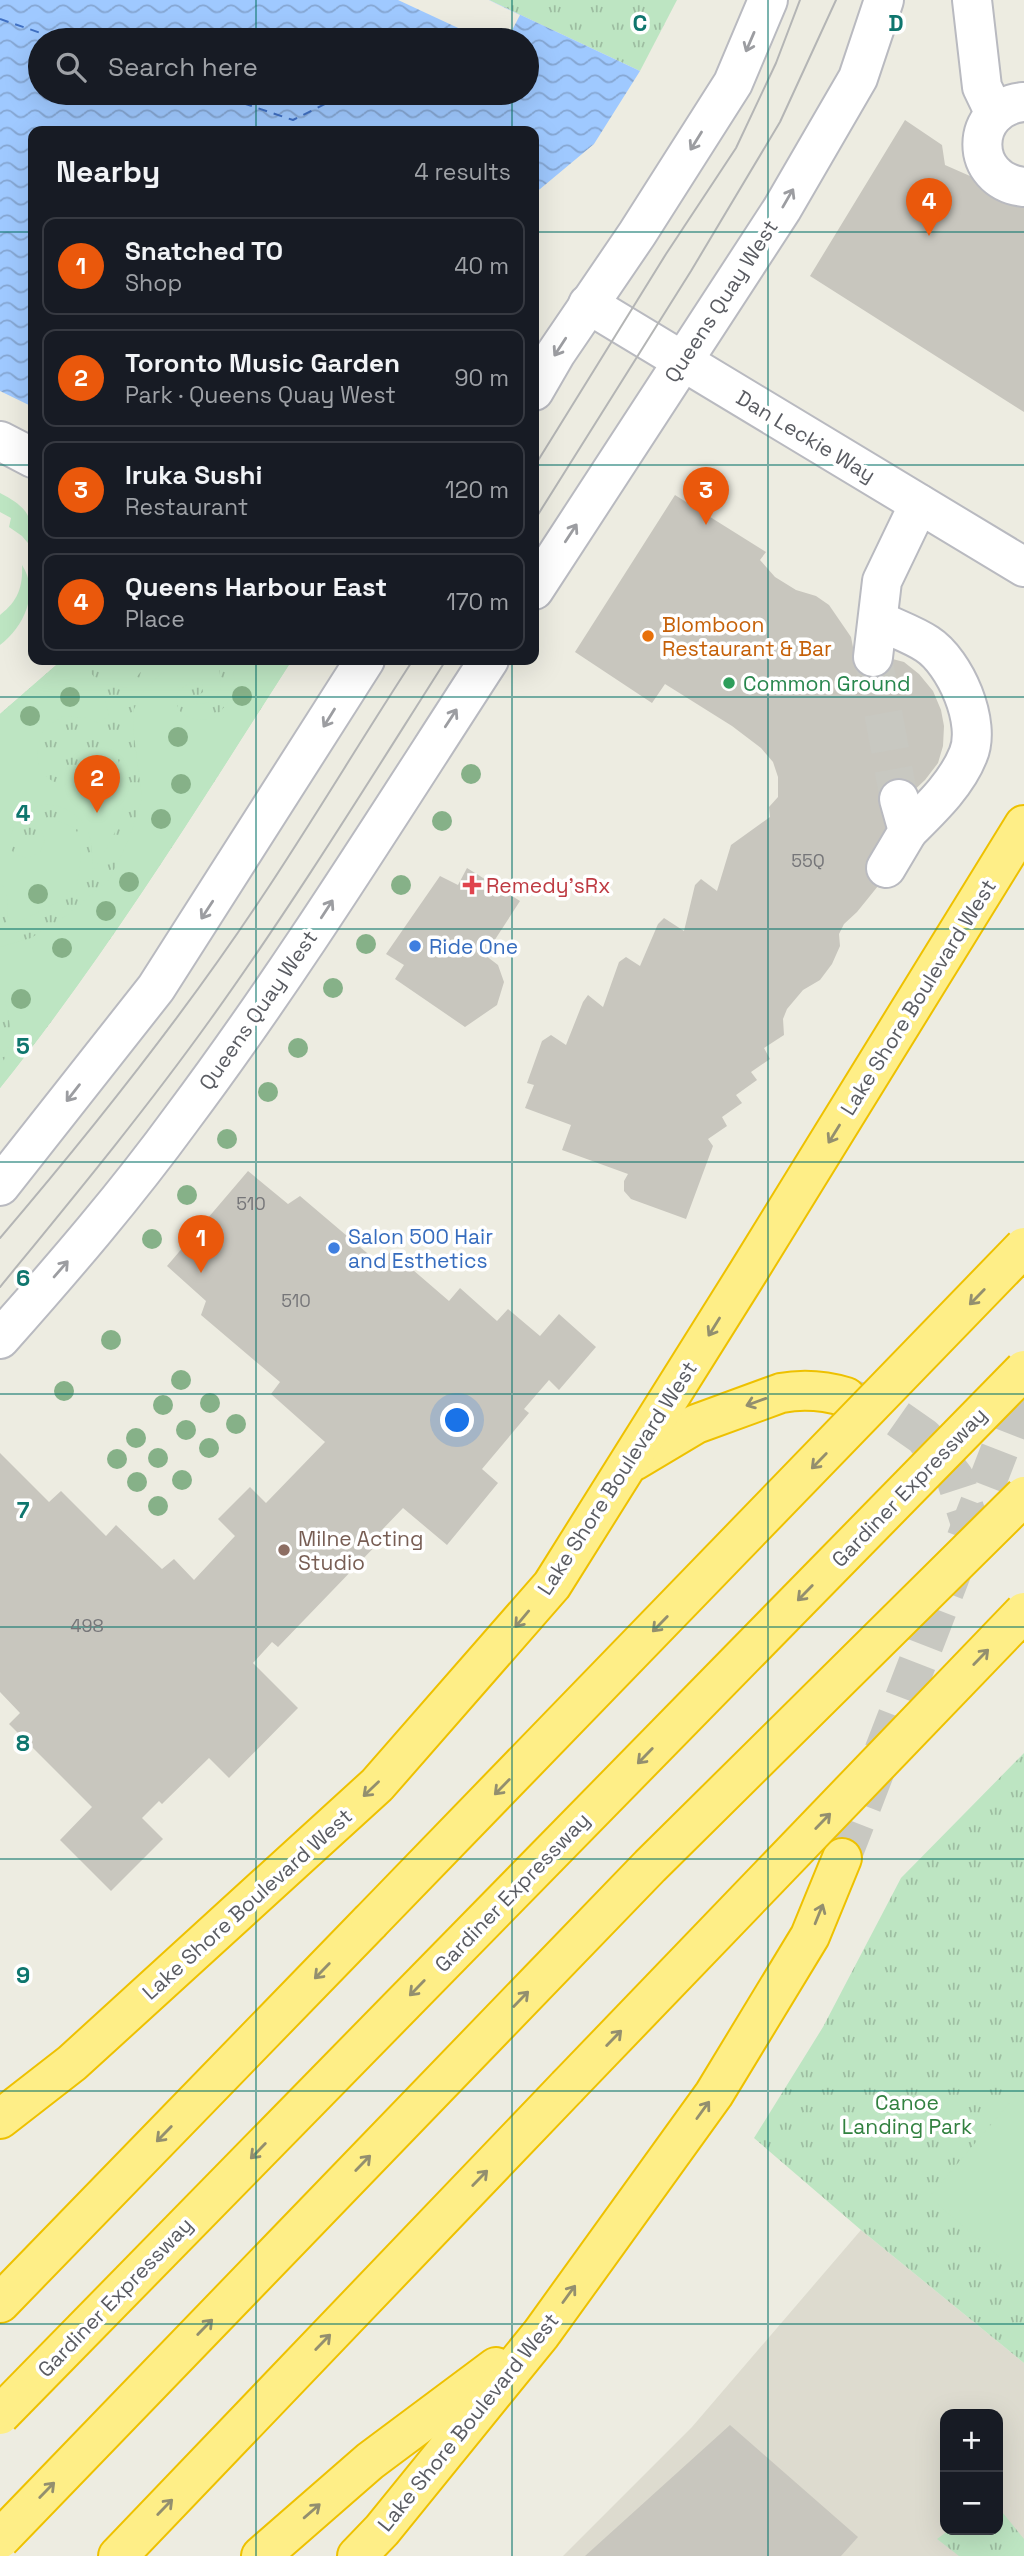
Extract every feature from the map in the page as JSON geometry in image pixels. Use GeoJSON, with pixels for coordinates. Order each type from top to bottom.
{"type":"FeatureCollection","features":[{"type":"Feature","properties":{"kind":"highway","name":"Lake Shore Boulevard West"},"geometry":{"type":"LineString","coordinates":[[0,2119],[72,2063],[377,1785],[552,1585],[747,1275],[1024,825]]}},
{"type":"Feature","properties":{"kind":"highway"},"geometry":{"type":"LineString","coordinates":[[0,2302],[1024,1248]]}},
{"type":"Feature","properties":{"kind":"highway","name":"Gardiner Expressway"},"geometry":{"type":"LineString","coordinates":[[0,2415],[1024,1370]]}},
{"type":"Feature","properties":{"kind":"highway"},"geometry":{"type":"LineString","coordinates":[[626,1466],[696,1424],[781,1393],[832,1392],[846,1397]]}},
{"type":"Feature","properties":{"kind":"highway"},"geometry":{"type":"LineString","coordinates":[[0,2539],[650,1866],[1024,1496]]}},
{"type":"Feature","properties":{"kind":"highway"},"geometry":{"type":"LineString","coordinates":[[118,2556],[1024,1612]]}},
{"type":"Feature","properties":{"kind":"highway","name":"Lake Shore Boulevard West"},"geometry":{"type":"LineString","coordinates":[[357,2556],[382,2530],[541,2334],[714,2094],[810,1936],[842,1858]]}},
{"type":"Feature","properties":{"kind":"highway"},"geometry":{"type":"LineString","coordinates":[[261,2556],[370,2461],[541,2334]]}},
{"type":"Feature","properties":{"kind":"street"},"geometry":{"type":"LineString","coordinates":[[539,383],[733,83],[768,0]]}},
{"type":"Feature","properties":{"kind":"street","name":"Queens Quay West"},"geometry":{"type":"LineString","coordinates":[[539,582],[782,209],[858,78],[884,0]]}},
{"type":"Feature","properties":{"kind":"street"},"geometry":{"type":"LineString","coordinates":[[972,0],[982,87],[1009,108],[986,126],[982,140],[983,155],[989,168],[1000,180],[1013,186],[1024,187]]}},
{"type":"Feature","properties":{"kind":"street","name":"Dan Leckie Way"},"geometry":{"type":"LineString","coordinates":[[588,304],[1024,567]]}},
{"type":"Feature","properties":{"kind":"street"},"geometry":{"type":"LineString","coordinates":[[0,441],[28,455]]}},
{"type":"Feature","properties":{"kind":"street"},"geometry":{"type":"LineString","coordinates":[[886,868],[904,815],[942,796],[969,754],[972,726],[955,674],[929,644],[875,638],[882,580],[919,504]]}},
{"type":"Feature","properties":{"kind":"street"},"geometry":{"type":"LineString","coordinates":[[0,1186],[156,988],[362,665]]}},
{"type":"Feature","properties":{"kind":"street","name":"Queens Quay West"},"geometry":{"type":"LineString","coordinates":[[0,1339],[68,1262],[182,1119],[295,959],[486,665]]}},
{"type":"Feature","properties":{"kind":"shaded area"},"geometry":{"type":"Polygon","coordinates":[[[861,2230],[1024,2363],[1024,2556],[563,2556],[692,2427],[861,2230]]]}},
{"type":"Feature","properties":{"kind":"green space"},"geometry":{"type":"Polygon","coordinates":[[[489,0],[677,0],[640,71],[489,0]]]}},
{"type":"Feature","properties":{"kind":"green space"},"geometry":{"type":"Polygon","coordinates":[[[0,493],[23,509],[28,517],[28,543],[9,527],[11,518],[0,512],[0,493]]]}},
{"type":"Feature","properties":{"kind":"green space"},"geometry":{"type":"Polygon","coordinates":[[[22,565],[28,579],[27,608],[16,629],[0,645],[0,615],[18,593],[22,580],[22,565]]]}},
{"type":"Feature","properties":{"kind":"green space"},"geometry":{"type":"Polygon","coordinates":[[[56,665],[289,665],[115,931],[40,1037],[0,1088],[0,714],[56,665]]]}},
{"type":"Feature","properties":{"kind":"green space"},"geometry":{"type":"Polygon","coordinates":[[[56,665],[82,665],[100,687],[109,716],[99,723],[86,718],[63,716],[49,725],[39,742],[37,758],[40,769],[57,783],[80,784],[102,769],[102,752],[115,748],[125,796],[120,821],[94,869],[88,832],[74,814],[59,806],[46,805],[34,808],[16,824],[10,843],[13,852],[18,855],[28,858],[40,852],[45,840],[41,828],[33,821],[28,822],[28,819],[53,819],[75,828],[80,839],[81,858],[77,884],[62,900],[11,926],[5,926],[8,903],[0,881],[0,714],[56,665]]]}},
{"type":"Feature","properties":{"kind":"green space"},"geometry":{"type":"Polygon","coordinates":[[[104,665],[147,665],[127,688],[118,686],[104,665]]]}},
{"type":"Feature","properties":{"kind":"green space"},"geometry":{"type":"Polygon","coordinates":[[[218,665],[221,687],[213,700],[197,704],[196,697],[203,692],[202,684],[191,682],[178,691],[177,700],[180,712],[185,715],[212,720],[233,693],[235,685],[230,665],[289,665],[115,931],[40,1037],[0,1088],[0,1063],[4,1060],[12,1035],[5,1000],[0,993],[0,947],[31,938],[67,915],[109,880],[129,839],[142,798],[133,728],[134,709],[145,689],[169,666],[218,665]]]}},
{"type":"Feature","properties":{"kind":"green space","name":"Canoe Landing Park"},"geometry":{"type":"Polygon","coordinates":[[[1024,1753],[1024,2363],[861,2230],[754,2138],[823,2027],[901,1878],[1024,1753]]]}},
{"type":"Feature","properties":{"kind":"green space"},"geometry":{"type":"Polygon","coordinates":[[[1024,2086],[1024,2278],[929,2197],[1024,2086]]]}},
{"type":"Feature","properties":{"kind":"green space"},"geometry":{"type":"Polygon","coordinates":[[[1003,2513],[1024,2539],[1024,2556],[959,2556],[937,2539],[942,2535],[1003,2535],[1003,2513]]]}},
{"type":"Feature","properties":{"kind":"water"},"geometry":{"type":"Polygon","coordinates":[[[0,0],[489,0],[640,71],[594,144],[539,190],[539,126],[28,126],[28,405],[0,391],[0,0]]]}},
{"type":"Feature","properties":{"kind":"pier"},"geometry":{"type":"Polygon","coordinates":[[[398,0],[489,0],[520,15],[513,28],[458,28],[398,0]]]}},
{"type":"Feature","properties":{"kind":"building"},"geometry":{"type":"Polygon","coordinates":[[[905,120],[942,145],[945,165],[995,187],[1024,195],[1024,412],[810,276],[905,120]]]}},
{"type":"Feature","properties":{"kind":"building"},"geometry":{"type":"Polygon","coordinates":[[[675,495],[766,552],[760,560],[775,577],[829,605],[851,637],[855,657],[881,656],[904,662],[919,674],[933,691],[944,726],[943,746],[938,763],[909,795],[892,852],[878,886],[844,924],[839,934],[840,946],[832,964],[820,980],[803,990],[787,1009],[783,1019],[784,1035],[764,1048],[770,1059],[751,1072],[757,1080],[736,1095],[742,1103],[722,1117],[727,1126],[708,1139],[713,1146],[686,1219],[631,1199],[624,1191],[624,1181],[628,1174],[562,1150],[571,1125],[525,1108],[534,1085],[527,1083],[542,1041],[551,1035],[566,1045],[588,995],[603,1007],[619,962],[626,957],[640,966],[658,924],[664,918],[684,931],[695,885],[701,879],[717,891],[731,845],[770,817],[769,807],[778,797],[778,777],[773,762],[761,748],[732,726],[665,684],[652,703],[575,652],[675,495]]]}},
{"type":"Feature","properties":{"kind":"building"},"geometry":{"type":"Polygon","coordinates":[[[467,868],[520,901],[485,955],[498,965],[504,982],[497,1005],[465,1027],[395,979],[404,965],[386,954],[440,876],[458,885],[467,868]]]}},
{"type":"Feature","properties":{"kind":"building"},"geometry":{"type":"Polygon","coordinates":[[[248,1171],[288,1204],[300,1196],[380,1264],[391,1251],[449,1301],[460,1288],[497,1321],[508,1309],[540,1336],[559,1314],[596,1347],[559,1390],[549,1380],[524,1409],[529,1413],[482,1469],[498,1483],[447,1545],[403,1508],[380,1532],[385,1536],[278,1647],[272,1642],[253,1663],[298,1708],[229,1778],[209,1758],[162,1804],[159,1801],[142,1818],[163,1839],[111,1891],[60,1840],[92,1807],[9,1724],[20,1713],[0,1692],[0,1453],[49,1502],[61,1491],[106,1536],[116,1525],[162,1569],[174,1559],[194,1580],[235,1536],[218,1519],[250,1487],[266,1503],[325,1442],[271,1394],[280,1382],[201,1315],[206,1301],[167,1266],[248,1171]]]}},
{"type":"Feature","properties":{"kind":"building"},"geometry":{"type":"Polygon","coordinates":[[[730,2425],[858,2537],[841,2556],[585,2556],[730,2425]]]}},
{"type":"Feature","properties":{"kind":"ferry route"},"geometry":{"type":"LineString","coordinates":[[0,19],[28,29]]}},
{"type":"Feature","properties":{"kind":"ferry route"},"geometry":{"type":"LineString","coordinates":[[249,105],[293,120],[323,105]]}},
{"type":"Feature","properties":{"kind":"tunnel"},"geometry":{"type":"LineString","coordinates":[[873,657],[899,799]]}},
{"type":"Feature","properties":{"kind":"tunnel"},"geometry":{"type":"LineString","coordinates":[[842,1858],[1024,1387]]}},
{"type":"Feature","properties":{"kind":"tunnel"},"geometry":{"type":"LineString","coordinates":[[846,1397],[881,1407],[924,1437],[955,1478],[971,1527]]}},
{"type":"Feature","properties":{"kind":"tram line"},"geometry":{"type":"LineString","coordinates":[[539,459],[666,254],[736,148],[776,63],[800,0]]}},
{"type":"Feature","properties":{"kind":"tram line"},"geometry":{"type":"LineString","coordinates":[[539,513],[691,271],[780,122],[836,0]]}},
{"type":"Feature","properties":{"kind":"tram line"},"geometry":{"type":"LineString","coordinates":[[0,1238],[103,1114],[201,985],[281,868],[410,665]]}},
{"type":"Feature","properties":{"kind":"tram line"},"geometry":{"type":"LineString","coordinates":[[0,1287],[134,1122],[210,1020],[301,887],[443,665]]}},
{"type":"Feature","properties":{"kind":"place","name":"Queens Harbour East"},"geometry":{"type":"Point","coordinates":[929,236]}},
{"type":"Feature","properties":{"kind":"place","name":"Iruka Sushi"},"geometry":{"type":"Point","coordinates":[706,525]}},
{"type":"Feature","properties":{"kind":"place","name":"Blomboon Restaurant & Bar"},"geometry":{"type":"Point","coordinates":[648,636]}},
{"type":"Feature","properties":{"kind":"place","name":"Common Ground"},"geometry":{"type":"Point","coordinates":[729,683]}},
{"type":"Feature","properties":{"kind":"place","name":"Toronto Music Garden"},"geometry":{"type":"Point","coordinates":[97,813]}},
{"type":"Feature","properties":{"kind":"place","name":"Remedy'sRx"},"geometry":{"type":"Point","coordinates":[472,885]}},
{"type":"Feature","properties":{"kind":"place","name":"Ride One"},"geometry":{"type":"Point","coordinates":[415,946]}},
{"type":"Feature","properties":{"kind":"place","name":"Salon 500 Hair and Esthetics"},"geometry":{"type":"Point","coordinates":[334,1248]}},
{"type":"Feature","properties":{"kind":"place","name":"Snatched TO"},"geometry":{"type":"Point","coordinates":[201,1273]}},
{"type":"Feature","properties":{"kind":"place","name":"Milne Acting Studio"},"geometry":{"type":"Point","coordinates":[284,1550]}}]}
